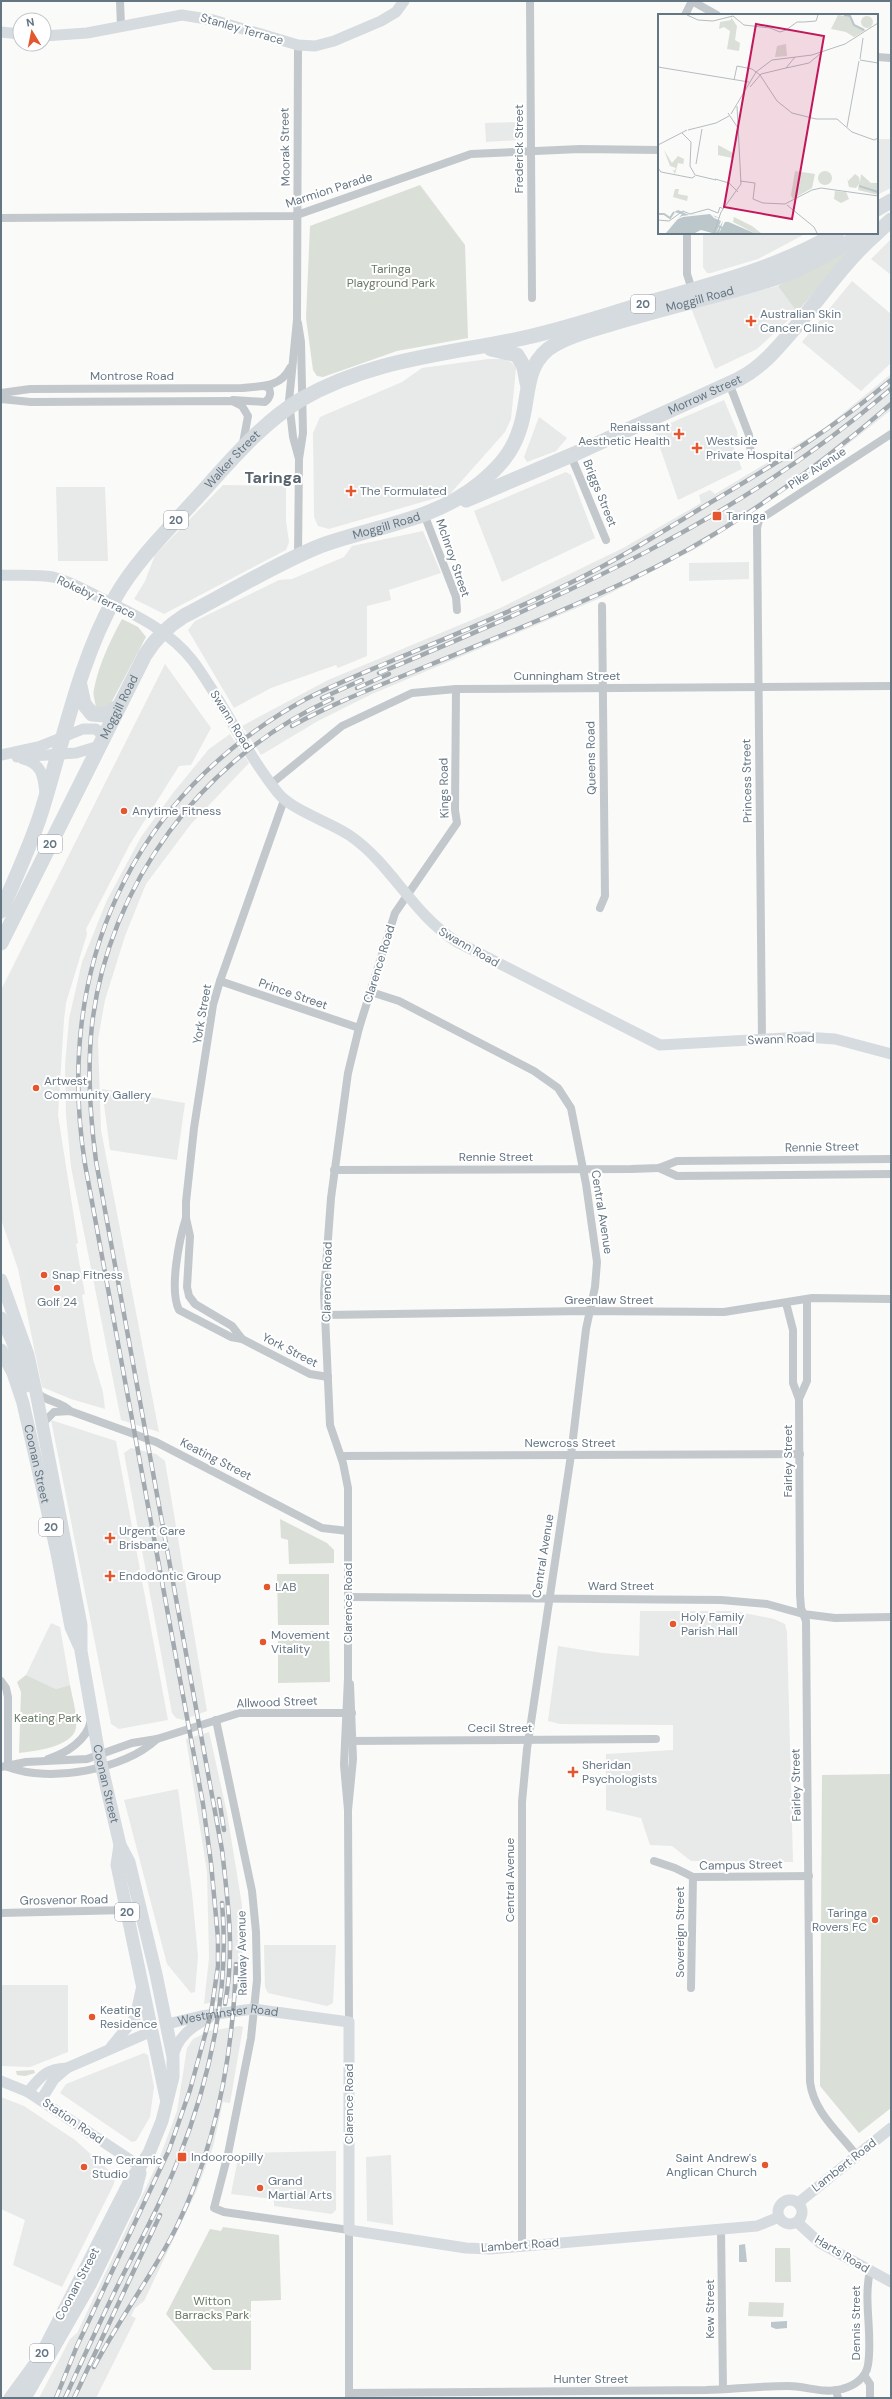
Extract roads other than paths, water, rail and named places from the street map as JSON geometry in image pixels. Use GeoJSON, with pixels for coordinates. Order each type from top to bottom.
{"type":"FeatureCollection","features":[{"type":"Feature","properties":{"kind":"highway"},"geometry":{"type":"LineString","coordinates":[[878,208],[891,201]]}},
{"type":"Feature","properties":{"kind":"highway","name":"20"},"geometry":{"type":"LineString","coordinates":[[878,226],[891,220]]}},
{"type":"Feature","properties":{"kind":"highway","name":"Morrow Street"},"geometry":{"type":"LineString","coordinates":[[878,232],[891,220]]}},
{"type":"Feature","properties":{"kind":"highway","name":"Moggill Road"},"geometry":{"type":"LineString","coordinates":[[1,943],[145,655],[164,632],[184,616],[298,557],[339,540],[440,509],[475,487],[509,454],[520,430],[527,384],[538,358],[548,348],[561,341],[776,264],[835,234]]}},
{"type":"Feature","properties":{"kind":"highway","name":"Moggill Road"},"geometry":{"type":"LineString","coordinates":[[478,347],[536,336],[694,294],[778,277],[812,262],[864,234]]}},
{"type":"Feature","properties":{"kind":"highway","name":"Morrow Street"},"geometry":{"type":"LineString","coordinates":[[440,509],[491,490],[571,456],[754,370],[770,356],[859,249],[876,234]]}},
{"type":"Feature","properties":{"kind":"highway"},"geometry":{"type":"LineString","coordinates":[[478,347],[508,351],[518,355],[525,370],[527,384]]}},
{"type":"Feature","properties":{"kind":"highway","name":"Walker Street"},"geometry":{"type":"LineString","coordinates":[[80,686],[97,634],[125,582],[153,546],[240,452],[296,403],[345,378],[377,367],[420,356],[478,347]]}},
{"type":"Feature","properties":{"kind":"highway"},"geometry":{"type":"LineString","coordinates":[[80,686],[84,704],[92,714],[105,715],[118,707]]}},
{"type":"Feature","properties":{"kind":"highway","name":"20"},"geometry":{"type":"LineString","coordinates":[[1,911],[6,891],[45,797],[80,686]]}},
{"type":"Feature","properties":{"kind":"main road","name":"Stanley Terrace"},"geometry":{"type":"LineString","coordinates":[[52,35],[87,33],[182,15],[197,16],[298,45],[315,46],[334,41],[381,21],[399,3]]}},
{"type":"Feature","properties":{"kind":"main road"},"geometry":{"type":"LineString","coordinates":[[1,32],[12,33]]}},
{"type":"Feature","properties":{"kind":"main road","name":"Rokeby Terrace"},"geometry":{"type":"LineString","coordinates":[[1,575],[52,577],[93,594],[164,632]]}},
{"type":"Feature","properties":{"kind":"main road","name":"Swann Road"},"geometry":{"type":"LineString","coordinates":[[164,632],[180,646],[194,663],[263,772],[284,800],[361,844],[430,922],[457,942],[656,1044],[664,1045],[822,1037],[891,1054]]}},
{"type":"Feature","properties":{"kind":"main road"},"geometry":{"type":"LineString","coordinates":[[1,755],[29,750],[89,728],[98,730],[101,741],[82,752],[17,758]]}},
{"type":"Feature","properties":{"kind":"main road"},"geometry":{"type":"LineString","coordinates":[[1,755],[31,762],[40,769],[43,775],[45,797]]}},
{"type":"Feature","properties":{"kind":"main road","name":"Coonan Street"},"geometry":{"type":"LineString","coordinates":[[1,1280],[28,1355],[81,1625],[81,1651],[100,1761],[120,1845],[129,1862],[174,2057],[174,2077],[156,2137],[141,2167],[129,2184],[40,2357],[10,2398]]}},
{"type":"Feature","properties":{"kind":"main road","name":"Coonan Street"},"geometry":{"type":"LineString","coordinates":[[1,1318],[12,1340],[22,1371],[50,1487],[56,1497]]}},
{"type":"Feature","properties":{"kind":"main road","name":"Coonan Street"},"geometry":{"type":"LineString","coordinates":[[1,1350],[13,1373],[23,1403],[57,1553],[71,1627],[81,1651]]}},
{"type":"Feature","properties":{"kind":"main road"},"geometry":{"type":"LineString","coordinates":[[1,1366],[13,1373]]}},
{"type":"Feature","properties":{"kind":"main road","name":"Coonan Street"},"geometry":{"type":"LineString","coordinates":[[120,1845],[117,1865],[166,2103]]}},
{"type":"Feature","properties":{"kind":"main road"},"geometry":{"type":"LineString","coordinates":[[106,2052],[125,2032],[135,2018],[141,1997],[141,1979]]}},
{"type":"Feature","properties":{"kind":"main road","name":"Westminster Road"},"geometry":{"type":"LineString","coordinates":[[28,2092],[47,2072],[52,2069],[67,2068],[167,2024],[199,2019],[219,2013],[248,2009],[349,2022]]}},
{"type":"Feature","properties":{"kind":"main road"},"geometry":{"type":"LineString","coordinates":[[174,2057],[176,2046],[199,2019]]}},
{"type":"Feature","properties":{"kind":"main road","name":"Clarence Road"},"geometry":{"type":"LineString","coordinates":[[349,2022],[349,2230]]}},
{"type":"Feature","properties":{"kind":"main road","name":"Westminster Road"},"geometry":{"type":"LineString","coordinates":[[41,2100],[54,2080],[67,2068]]}},
{"type":"Feature","properties":{"kind":"main road","name":"Station Road"},"geometry":{"type":"LineString","coordinates":[[1,2081],[28,2092],[141,2167]]}},
{"type":"Feature","properties":{"kind":"main road","name":"Lambert Road"},"geometry":{"type":"LineString","coordinates":[[798,2203],[891,2128]]}},
{"type":"Feature","properties":{"kind":"main road","name":"Coonan Street"},"geometry":{"type":"LineString","coordinates":[[25,2398],[76,2311],[104,2257],[137,2188],[141,2167]]}},
{"type":"Feature","properties":{"kind":"main road"},"geometry":{"type":"LineString","coordinates":[[790,2200],[798,2203],[802,2212],[797,2222],[789,2224],[779,2217],[778,2209],[783,2202],[790,2200]]}},
{"type":"Feature","properties":{"kind":"main road","name":"Lambert Road"},"geometry":{"type":"LineString","coordinates":[[349,2230],[473,2248],[522,2246],[757,2226],[779,2217]]}},
{"type":"Feature","properties":{"kind":"main road","name":"Harts Road"},"geometry":{"type":"LineString","coordinates":[[797,2222],[820,2243],[891,2282]]}},
{"type":"Feature","properties":{"kind":"main road"},"geometry":{"type":"LineString","coordinates":[[20,2398],[40,2373]]}},
{"type":"Feature","properties":{"kind":"street"},"geometry":{"type":"LineString","coordinates":[[120,1],[121,26]]}},
{"type":"Feature","properties":{"kind":"street","name":"Frederick Street"},"geometry":{"type":"LineString","coordinates":[[530,1],[532,298]]}},
{"type":"Feature","properties":{"kind":"street"},"geometry":{"type":"LineString","coordinates":[[686,14],[692,1],[716,14]]}},
{"type":"Feature","properties":{"kind":"street","name":"Moorak Street"},"geometry":{"type":"LineString","coordinates":[[298,45],[297,320],[292,363],[299,459],[298,557]]}},
{"type":"Feature","properties":{"kind":"street"},"geometry":{"type":"LineString","coordinates":[[878,57],[891,58]]}},
{"type":"Feature","properties":{"kind":"street","name":"Marmion Parade"},"geometry":{"type":"LineString","coordinates":[[1,218],[95,219],[297,216],[471,154],[531,151],[658,150]]}},
{"type":"Feature","properties":{"kind":"street"},"geometry":{"type":"LineString","coordinates":[[687,234],[687,274],[694,294]]}},
{"type":"Feature","properties":{"kind":"street","name":"Moorak Street"},"geometry":{"type":"LineString","coordinates":[[297,320],[301,342],[296,403],[303,436],[299,459]]}},
{"type":"Feature","properties":{"kind":"street","name":"Montrose Road"},"geometry":{"type":"LineString","coordinates":[[1,393],[30,389],[237,388],[263,386],[278,382],[288,372],[292,363]]}},
{"type":"Feature","properties":{"kind":"street"},"geometry":{"type":"LineString","coordinates":[[729,383],[749,435],[751,455]]}},
{"type":"Feature","properties":{"kind":"street","name":"Montrose Road"},"geometry":{"type":"LineString","coordinates":[[1,399],[31,402],[225,400],[265,402],[270,397],[270,391],[268,386],[263,386]]}},
{"type":"Feature","properties":{"kind":"street","name":"Montrose Road"},"geometry":{"type":"LineString","coordinates":[[225,400],[240,404],[248,416],[247,428],[240,452]]}},
{"type":"Feature","properties":{"kind":"street","name":"Pike Avenue"},"geometry":{"type":"LineString","coordinates":[[758,523],[759,520],[891,434]]}},
{"type":"Feature","properties":{"kind":"street","name":"Briggs Street"},"geometry":{"type":"LineString","coordinates":[[571,456],[606,540]]}},
{"type":"Feature","properties":{"kind":"street","name":"McInroy Street"},"geometry":{"type":"LineString","coordinates":[[424,514],[456,597],[457,610]]}},
{"type":"Feature","properties":{"kind":"street","name":"Princess Street"},"geometry":{"type":"LineString","coordinates":[[758,523],[758,687],[762,1039]]}},
{"type":"Feature","properties":{"kind":"street","name":"Queens Road"},"geometry":{"type":"LineString","coordinates":[[600,908],[605,896],[602,606]]}},
{"type":"Feature","properties":{"kind":"street","name":"Cunningham Street"},"geometry":{"type":"LineString","coordinates":[[271,784],[342,726],[420,691],[456,688],[891,686]]}},
{"type":"Feature","properties":{"kind":"street","name":"Kings Road"},"geometry":{"type":"LineString","coordinates":[[407,896],[457,823],[455,810],[456,688]]}},
{"type":"Feature","properties":{"kind":"street","name":"York Street"},"geometry":{"type":"LineString","coordinates":[[284,800],[220,981],[213,1005],[194,1128],[186,1218],[181,1234],[175,1294],[176,1304],[183,1314],[231,1337],[242,1339],[310,1374],[328,1377]]}},
{"type":"Feature","properties":{"kind":"street","name":"Clarence Road"},"geometry":{"type":"LineString","coordinates":[[349,2022],[348,1810],[353,1776],[348,1740],[348,1488],[341,1456],[330,1425],[325,1315],[327,1244],[334,1170],[348,1073],[359,1028],[394,913],[407,896]]}},
{"type":"Feature","properties":{"kind":"street","name":"Prince Street"},"geometry":{"type":"LineString","coordinates":[[220,981],[359,1028]]}},
{"type":"Feature","properties":{"kind":"street","name":"Central Avenue"},"geometry":{"type":"LineString","coordinates":[[371,992],[398,1001],[534,1071],[554,1084],[564,1095],[571,1108],[583,1169],[597,1257],[590,1311],[586,1329],[571,1455],[528,1740],[522,1802],[522,2246]]}},
{"type":"Feature","properties":{"kind":"street","name":"Rennie Street"},"geometry":{"type":"LineString","coordinates":[[334,1170],[659,1168],[677,1161],[891,1159]]}},
{"type":"Feature","properties":{"kind":"street","name":"Rennie Street"},"geometry":{"type":"LineString","coordinates":[[659,1168],[677,1176],[891,1174]]}},
{"type":"Feature","properties":{"kind":"street","name":"York Street"},"geometry":{"type":"LineString","coordinates":[[186,1218],[190,1236],[187,1287],[189,1296],[195,1304],[232,1326],[242,1339]]}},
{"type":"Feature","properties":{"kind":"street","name":"Greenlaw Street"},"geometry":{"type":"LineString","coordinates":[[325,1315],[590,1311],[724,1312],[807,1299],[891,1299]]}},
{"type":"Feature","properties":{"kind":"street","name":"Fairley Street"},"geometry":{"type":"LineString","coordinates":[[799,1399],[807,1381],[807,1299]]}},
{"type":"Feature","properties":{"kind":"street","name":"Fairley Street"},"geometry":{"type":"LineString","coordinates":[[786,1303],[793,1330],[793,1383],[799,1399],[800,1595],[803,1614],[806,1621],[811,2089],[822,2114],[857,2156]]}},
{"type":"Feature","properties":{"kind":"street","name":"Keating Street"},"geometry":{"type":"LineString","coordinates":[[36,1392],[40,1396],[67,1407],[70,1411],[156,1442],[322,1528],[348,1531]]}},
{"type":"Feature","properties":{"kind":"street"},"geometry":{"type":"LineString","coordinates":[[42,1424],[54,1412],[70,1411]]}},
{"type":"Feature","properties":{"kind":"street","name":"Newcross Street"},"geometry":{"type":"LineString","coordinates":[[341,1456],[800,1454]]}},
{"type":"Feature","properties":{"kind":"street","name":"Ward Street"},"geometry":{"type":"LineString","coordinates":[[349,1597],[734,1600],[767,1604],[803,1614],[835,1618],[891,1617]]}},
{"type":"Feature","properties":{"kind":"street"},"geometry":{"type":"LineString","coordinates":[[1,1681],[6,1688],[8,1697],[4,1767]]}},
{"type":"Feature","properties":{"kind":"street","name":"Allwood Street"},"geometry":{"type":"LineString","coordinates":[[100,1761],[132,1743],[157,1740],[216,1720],[243,1713],[349,1713]]}},
{"type":"Feature","properties":{"kind":"street"},"geometry":{"type":"LineString","coordinates":[[4,1767],[59,1754],[78,1743],[88,1729],[91,1714]]}},
{"type":"Feature","properties":{"kind":"street","name":"Railway Avenue"},"geometry":{"type":"LineString","coordinates":[[214,2208],[228,2154],[251,2038],[248,2009],[256,1989],[256,1951],[252,1891],[216,1720]]}},
{"type":"Feature","properties":{"kind":"street","name":"Cecil Street"},"geometry":{"type":"LineString","coordinates":[[348,1740],[656,1739]]}},
{"type":"Feature","properties":{"kind":"street","name":"Allwood Street"},"geometry":{"type":"LineString","coordinates":[[100,1761],[142,1752],[157,1740]]}},
{"type":"Feature","properties":{"kind":"street"},"geometry":{"type":"LineString","coordinates":[[34,1761],[100,1761]]}},
{"type":"Feature","properties":{"kind":"street"},"geometry":{"type":"LineString","coordinates":[[4,1767],[26,1772],[88,1772],[100,1761]]}},
{"type":"Feature","properties":{"kind":"street","name":"Campus Street"},"geometry":{"type":"LineString","coordinates":[[654,1861],[675,1868],[693,1877],[809,1876]]}},
{"type":"Feature","properties":{"kind":"street","name":"Sovereign Street"},"geometry":{"type":"LineString","coordinates":[[691,1988],[693,1877]]}},
{"type":"Feature","properties":{"kind":"street","name":"Grosvenor Road"},"geometry":{"type":"LineString","coordinates":[[1,1913],[127,1910]]}},
{"type":"Feature","properties":{"kind":"street","name":"Lambert Road"},"geometry":{"type":"LineString","coordinates":[[214,2208],[224,2212],[349,2230]]}},
{"type":"Feature","properties":{"kind":"street","name":"Kew Street"},"geometry":{"type":"LineString","coordinates":[[721,2228],[723,2389]]}},
{"type":"Feature","properties":{"kind":"street","name":"Clarence Road"},"geometry":{"type":"LineString","coordinates":[[349,2230],[349,2396]]}},
{"type":"Feature","properties":{"kind":"street","name":"Dennis Street"},"geometry":{"type":"LineString","coordinates":[[836,2393],[853,2385],[864,2375],[868,2360],[867,2288],[870,2271]]}},
{"type":"Feature","properties":{"kind":"street","name":"Dennis Street"},"geometry":{"type":"LineString","coordinates":[[864,2375],[870,2384],[870,2398]]}},
{"type":"Feature","properties":{"kind":"street","name":"Hunter Street"},"geometry":{"type":"LineString","coordinates":[[349,2396],[494,2395],[723,2389],[742,2386],[787,2386],[803,2392],[816,2394],[836,2393]]}},
{"type":"Feature","properties":{"kind":"railway"},"geometry":{"type":"LineString","coordinates":[[56,2398],[77,2346],[169,2150],[190,2090],[211,2013],[218,1966],[218,1938],[211,1863],[203,1804],[85,1164],[78,1092],[82,1023],[95,956],[118,894],[151,837],[193,785],[245,739],[306,699],[351,678],[505,613],[604,566],[776,463],[846,415],[891,380]]}},
{"type":"Feature","properties":{"kind":"railway"},"geometry":{"type":"LineString","coordinates":[[379,673],[515,615],[647,552],[711,516],[773,478],[833,436],[891,389]]}},
{"type":"Feature","properties":{"kind":"railway"},"geometry":{"type":"LineString","coordinates":[[292,726],[341,701],[550,615],[660,565],[730,525],[763,503],[796,480],[891,404]]}},
{"type":"Feature","properties":{"kind":"railway"},"geometry":{"type":"LineString","coordinates":[[357,688],[389,674]]}},
{"type":"Feature","properties":{"kind":"railway"},"geometry":{"type":"LineString","coordinates":[[322,698],[362,680]]}},
{"type":"Feature","properties":{"kind":"railway"},"geometry":{"type":"LineString","coordinates":[[225,2004],[230,1965],[230,1927],[222,1850],[96,1161],[90,1093],[90,1042],[102,973],[118,923],[141,876],[170,831],[204,791],[242,755],[285,724],[332,699]]}},
{"type":"Feature","properties":{"kind":"railway"},"geometry":{"type":"LineString","coordinates":[[219,1799],[224,1830]]}},
{"type":"Feature","properties":{"kind":"railway"},"geometry":{"type":"LineString","coordinates":[[65,2398],[111,2299],[167,2187],[200,2098],[215,2034],[220,2001],[224,1935],[222,1903]]}},
{"type":"Feature","properties":{"kind":"railway"},"geometry":{"type":"LineString","coordinates":[[94,2367],[167,2246],[190,2197],[202,2165],[220,2099],[226,2065],[231,2031],[236,1964]]}},
{"type":"Feature","properties":{"kind":"railway"},"geometry":{"type":"LineString","coordinates":[[74,2398],[160,2215]]}},
{"type":"Feature","properties":{"kind":"place","name":"Australian Skin Cancer Clinic"},"geometry":{"type":"Point","coordinates":[751,321]}},
{"type":"Feature","properties":{"kind":"place","name":"Renaissant Aesthetic Health"},"geometry":{"type":"Point","coordinates":[679,434]}},
{"type":"Feature","properties":{"kind":"place","name":"Westside Private Hospital"},"geometry":{"type":"Point","coordinates":[697,448]}},
{"type":"Feature","properties":{"kind":"place","name":"The Formulated"},"geometry":{"type":"Point","coordinates":[351,491]}},
{"type":"Feature","properties":{"kind":"place","name":"Taringa"},"geometry":{"type":"Point","coordinates":[717,516]}},
{"type":"Feature","properties":{"kind":"place","name":"Anytime Fitness"},"geometry":{"type":"Point","coordinates":[124,811]}},
{"type":"Feature","properties":{"kind":"place","name":"Artwest Community Gallery"},"geometry":{"type":"Point","coordinates":[36,1088]}},
{"type":"Feature","properties":{"kind":"place","name":"Snap Fitness"},"geometry":{"type":"Point","coordinates":[44,1275]}},
{"type":"Feature","properties":{"kind":"place","name":"Golf 24"},"geometry":{"type":"Point","coordinates":[57,1288]}},
{"type":"Feature","properties":{"kind":"place","name":"Urgent Care Brisbane"},"geometry":{"type":"Point","coordinates":[110,1538]}},
{"type":"Feature","properties":{"kind":"place","name":"Endodontic Group"},"geometry":{"type":"Point","coordinates":[110,1576]}},
{"type":"Feature","properties":{"kind":"place","name":"LAB"},"geometry":{"type":"Point","coordinates":[267,1587]}},
{"type":"Feature","properties":{"kind":"place","name":"Holy Family Parish Hall"},"geometry":{"type":"Point","coordinates":[673,1624]}},
{"type":"Feature","properties":{"kind":"place","name":"Movement Vitality"},"geometry":{"type":"Point","coordinates":[263,1642]}},
{"type":"Feature","properties":{"kind":"place","name":"Sheridan Psychologists"},"geometry":{"type":"Point","coordinates":[573,1772]}},
{"type":"Feature","properties":{"kind":"place","name":"Taringa Rovers FC"},"geometry":{"type":"Point","coordinates":[875,1920]}},
{"type":"Feature","properties":{"kind":"place","name":"Keating Residence"},"geometry":{"type":"Point","coordinates":[92,2017]}},
{"type":"Feature","properties":{"kind":"place","name":"Indooroopilly"},"geometry":{"type":"Point","coordinates":[182,2157]}},
{"type":"Feature","properties":{"kind":"place","name":"Saint Andrew's Anglican Church"},"geometry":{"type":"Point","coordinates":[765,2165]}},
{"type":"Feature","properties":{"kind":"place","name":"The Ceramic Studio"},"geometry":{"type":"Point","coordinates":[84,2167]}},
{"type":"Feature","properties":{"kind":"place","name":"Grand Martial Arts"},"geometry":{"type":"Point","coordinates":[260,2188]}},
{"type":"Feature","properties":{"kind":"district","name":"Taringa"},"geometry":{"type":"Point","coordinates":[273,477]}},
{"type":"Feature","properties":{"kind":"park label","name":"Taringa Playground Park"},"geometry":{"type":"Point","coordinates":[391,276]}},
{"type":"Feature","properties":{"kind":"park label","name":"Keating Park"},"geometry":{"type":"Point","coordinates":[48,1718]}},
{"type":"Feature","properties":{"kind":"park label","name":"Witton Barracks Park"},"geometry":{"type":"Point","coordinates":[212,2308]}}]}
